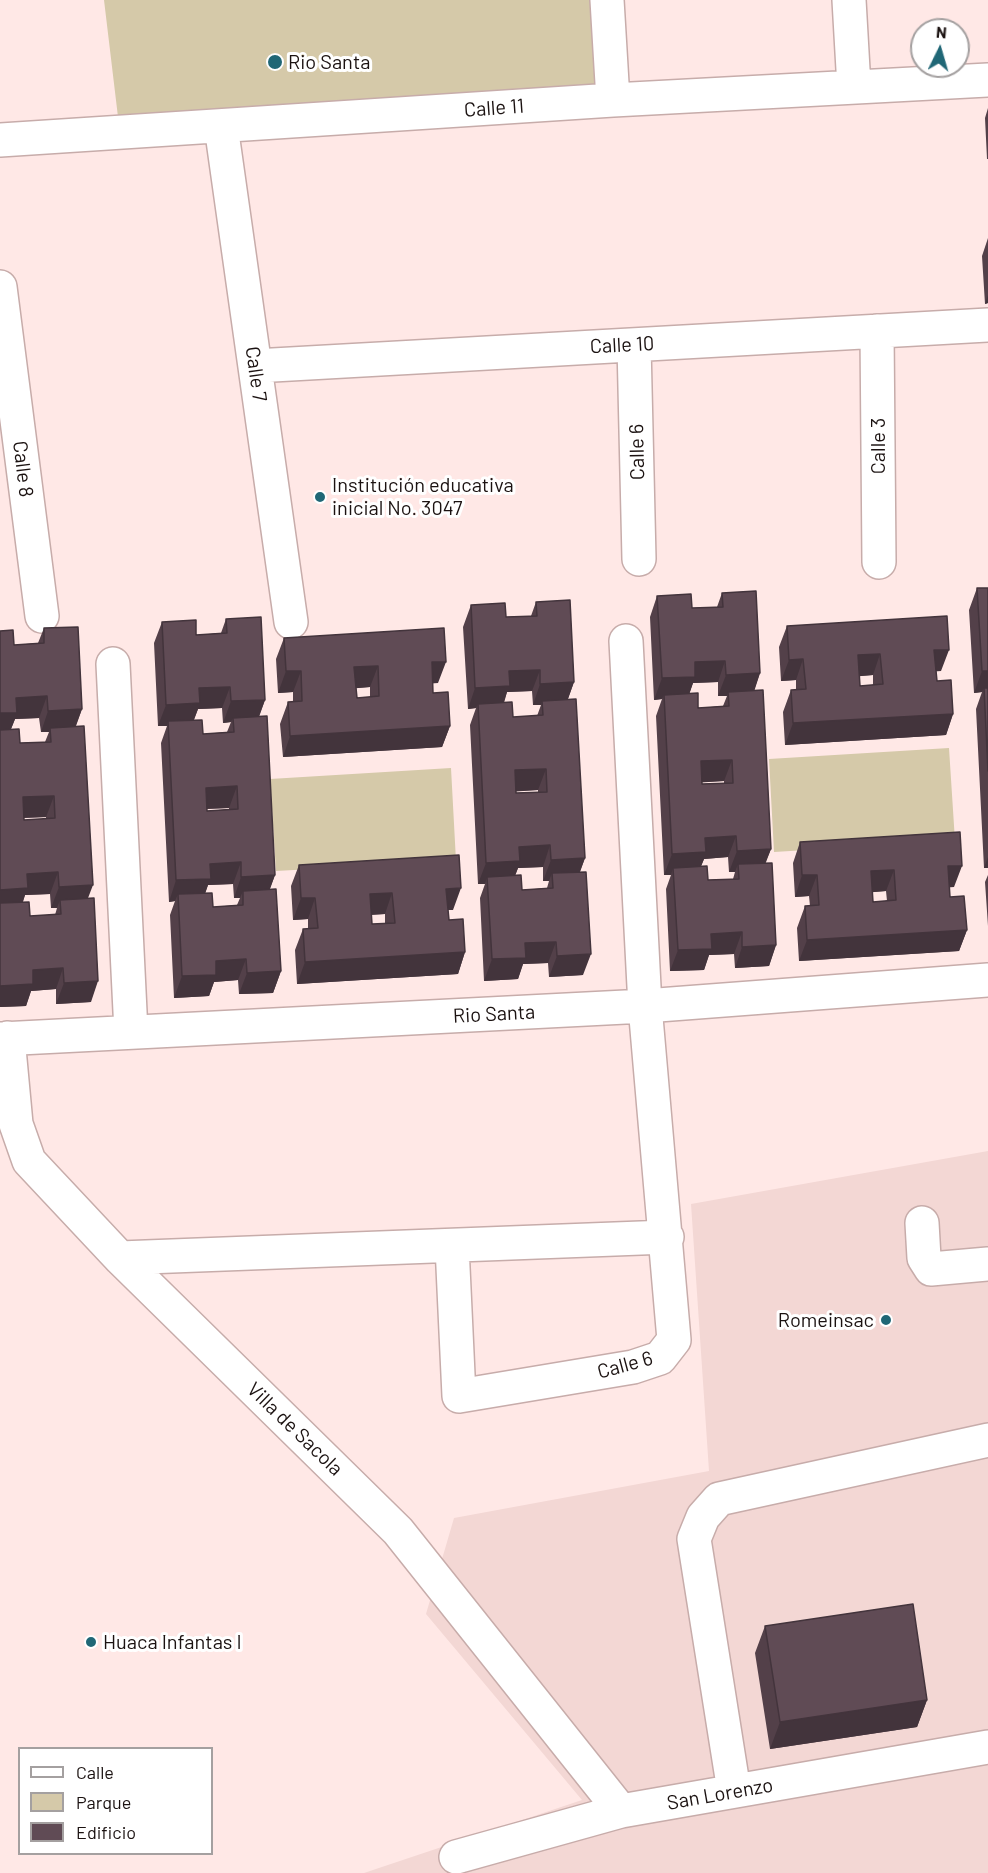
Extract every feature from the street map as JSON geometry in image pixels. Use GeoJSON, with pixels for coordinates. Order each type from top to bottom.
{"type":"FeatureCollection","features":[{"type":"Feature","properties":{"kind":"street"},"geometry":{"type":"LineString","coordinates":[[607,0],[613,100]]}},
{"type":"Feature","properties":{"kind":"street"},"geometry":{"type":"LineString","coordinates":[[849,0],[854,87]]}},
{"type":"Feature","properties":{"kind":"street","name":"Calle 11"},"geometry":{"type":"LineString","coordinates":[[0,140],[613,100],[988,80]]}},
{"type":"Feature","properties":{"kind":"street","name":"Calle 7"},"geometry":{"type":"LineString","coordinates":[[220,126],[291,622]]}},
{"type":"Feature","properties":{"kind":"street","name":"Calle 8"},"geometry":{"type":"LineString","coordinates":[[0,287],[42,616]]}},
{"type":"Feature","properties":{"kind":"street","name":"Calle 10"},"geometry":{"type":"LineString","coordinates":[[255,366],[988,325]]}},
{"type":"Feature","properties":{"kind":"street","name":"Calle 3"},"geometry":{"type":"LineString","coordinates":[[877,331],[879,562]]}},
{"type":"Feature","properties":{"kind":"street","name":"Calle 6"},"geometry":{"type":"LineString","coordinates":[[634,345],[639,559]]}},
{"type":"Feature","properties":{"kind":"street","name":"Calle 6"},"geometry":{"type":"LineString","coordinates":[[452,1246],[459,1396],[633,1367],[660,1358],[674,1340],[667,1237],[645,1006],[626,641]]}},
{"type":"Feature","properties":{"kind":"street"},"geometry":{"type":"LineString","coordinates":[[113,664],[131,1032]]}},
{"type":"Feature","properties":{"kind":"street","name":"Rio Santa"},"geometry":{"type":"LineString","coordinates":[[4,1038],[645,1006],[988,980]]}},
{"type":"Feature","properties":{"kind":"street","name":"Villa de Sacola"},"geometry":{"type":"LineString","coordinates":[[4,1038],[16,1124],[29,1161],[120,1258],[398,1531],[621,1811]]}},
{"type":"Feature","properties":{"kind":"street"},"geometry":{"type":"LineString","coordinates":[[922,1223],[924,1258],[932,1269],[988,1264]]}},
{"type":"Feature","properties":{"kind":"street"},"geometry":{"type":"LineString","coordinates":[[120,1258],[667,1237]]}},
{"type":"Feature","properties":{"kind":"street"},"geometry":{"type":"LineString","coordinates":[[734,1791],[694,1539],[703,1517],[719,1499],[988,1440]]}},
{"type":"Feature","properties":{"kind":"street","name":"San Lorenzo"},"geometry":{"type":"LineString","coordinates":[[456,1857],[621,1811],[988,1747]]}},
{"type":"Feature","properties":{"kind":"shaded area"},"geometry":{"type":"Polygon","coordinates":[[[988,1151],[988,1873],[364,1873],[582,1800],[426,1614],[454,1518],[709,1471],[691,1204],[988,1151]]]}},
{"type":"Feature","properties":{"kind":"green space"},"geometry":{"type":"Polygon","coordinates":[[[104,0],[592,0],[597,85],[118,117],[104,0]]]}},
{"type":"Feature","properties":{"kind":"green space"},"geometry":{"type":"Polygon","coordinates":[[[949,748],[955,841],[774,852],[769,759],[949,748]]]}},
{"type":"Feature","properties":{"kind":"green space"},"geometry":{"type":"Polygon","coordinates":[[[451,768],[456,861],[276,871],[270,779],[451,768]]]}},
{"type":"Feature","properties":{"kind":"building"},"geometry":{"type":"Polygon","coordinates":[[[977,588],[988,588],[988,671],[982,671],[977,588]]]}},
{"type":"Feature","properties":{"kind":"building"},"geometry":{"type":"Polygon","coordinates":[[[756,591],[760,673],[726,675],[725,661],[695,662],[695,677],[662,678],[657,596],[691,594],[692,608],[723,607],[722,593],[756,591]]]}},
{"type":"Feature","properties":{"kind":"building"},"geometry":{"type":"Polygon","coordinates":[[[570,600],[574,682],[540,684],[540,670],[509,671],[510,686],[475,688],[471,605],[505,603],[506,617],[537,616],[536,602],[570,600]]]}},
{"type":"Feature","properties":{"kind":"building"},"geometry":{"type":"Polygon","coordinates":[[[947,616],[949,650],[934,650],[937,681],[951,680],[953,714],[793,723],[791,690],[806,689],[803,659],[789,660],[787,626],[947,616]],[[880,654],[858,655],[860,686],[883,684],[880,654]]]}},
{"type":"Feature","properties":{"kind":"building"},"geometry":{"type":"Polygon","coordinates":[[[261,617],[265,700],[231,701],[230,687],[199,688],[200,703],[166,705],[162,622],[196,620],[196,635],[227,633],[226,619],[261,617]]]}},
{"type":"Feature","properties":{"kind":"building"},"geometry":{"type":"Polygon","coordinates":[[[78,627],[82,709],[48,711],[47,696],[16,698],[17,713],[0,713],[0,631],[13,630],[14,645],[44,643],[44,628],[78,627]]]}},
{"type":"Feature","properties":{"kind":"building"},"geometry":{"type":"Polygon","coordinates":[[[444,628],[446,662],[432,662],[433,693],[448,692],[450,726],[290,736],[288,702],[302,701],[301,671],[286,671],[284,638],[444,628]],[[378,666],[354,667],[357,698],[379,696],[378,666]]]}},
{"type":"Feature","properties":{"kind":"building"},"geometry":{"type":"Polygon","coordinates":[[[984,688],[988,688],[988,771],[984,688]]]}},
{"type":"Feature","properties":{"kind":"building"},"geometry":{"type":"Polygon","coordinates":[[[763,690],[771,849],[737,851],[736,836],[705,838],[706,852],[672,854],[664,695],[698,693],[698,708],[729,706],[728,692],[763,690]],[[732,760],[701,761],[702,784],[733,783],[732,760]]]}},
{"type":"Feature","properties":{"kind":"building"},"geometry":{"type":"Polygon","coordinates":[[[576,699],[585,858],[551,860],[550,845],[519,847],[520,861],[486,863],[478,704],[512,702],[513,717],[543,715],[542,701],[576,699]],[[546,769],[515,770],[516,793],[547,792],[546,769]]]}},
{"type":"Feature","properties":{"kind":"building"},"geometry":{"type":"Polygon","coordinates":[[[267,716],[275,875],[241,877],[241,862],[210,864],[211,879],[176,880],[168,721],[202,720],[203,734],[234,732],[233,718],[267,716]],[[237,786],[206,788],[207,811],[238,809],[237,786]]]}},
{"type":"Feature","properties":{"kind":"building"},"geometry":{"type":"Polygon","coordinates":[[[84,726],[93,885],[59,887],[58,872],[27,874],[28,888],[0,890],[0,730],[19,729],[20,743],[51,742],[50,728],[84,726]],[[54,796],[23,797],[24,820],[55,818],[54,796]]]}},
{"type":"Feature","properties":{"kind":"building"},"geometry":{"type":"Polygon","coordinates":[[[960,832],[962,866],[948,866],[950,897],[964,896],[967,930],[807,940],[805,906],[819,905],[817,875],[802,875],[800,842],[960,832]],[[894,870],[871,871],[873,902],[896,900],[894,870]]]}},
{"type":"Feature","properties":{"kind":"building"},"geometry":{"type":"Polygon","coordinates":[[[459,855],[461,888],[446,889],[449,920],[463,919],[465,952],[305,962],[303,929],[318,928],[315,898],[301,898],[299,865],[459,855]],[[392,893],[370,894],[372,924],[395,923],[392,893]]]}},
{"type":"Feature","properties":{"kind":"building"},"geometry":{"type":"Polygon","coordinates":[[[772,863],[776,945],[742,947],[742,932],[711,934],[712,949],[678,950],[673,868],[707,866],[708,880],[739,879],[738,864],[772,863]]]}},
{"type":"Feature","properties":{"kind":"building"},"geometry":{"type":"Polygon","coordinates":[[[586,872],[591,954],[557,956],[556,942],[525,943],[526,958],[492,959],[487,877],[521,875],[522,890],[553,888],[552,873],[586,872]]]}},
{"type":"Feature","properties":{"kind":"building"},"geometry":{"type":"Polygon","coordinates":[[[276,889],[281,971],[247,973],[246,959],[216,961],[216,975],[182,976],[178,894],[212,893],[213,907],[243,905],[243,891],[276,889]]]}},
{"type":"Feature","properties":{"kind":"building"},"geometry":{"type":"Polygon","coordinates":[[[94,898],[98,981],[64,983],[63,968],[33,970],[33,984],[0,986],[0,903],[29,902],[30,916],[61,914],[60,900],[94,898]]]}},
{"type":"Feature","properties":{"kind":"building"},"geometry":{"type":"Polygon","coordinates":[[[913,1604],[927,1700],[780,1722],[765,1626],[913,1604]]]}},
{"type":"Feature","properties":{"kind":"place","name":"Rio Santa"},"geometry":{"type":"Point","coordinates":[275,62]}},
{"type":"Feature","properties":{"kind":"place","name":"Institución educativa inicial No. 3047"},"geometry":{"type":"Point","coordinates":[320,497]}},
{"type":"Feature","properties":{"kind":"place","name":"Romeinsac"},"geometry":{"type":"Point","coordinates":[886,1320]}},
{"type":"Feature","properties":{"kind":"place","name":"Huaca Infantas I"},"geometry":{"type":"Point","coordinates":[91,1642]}}]}
